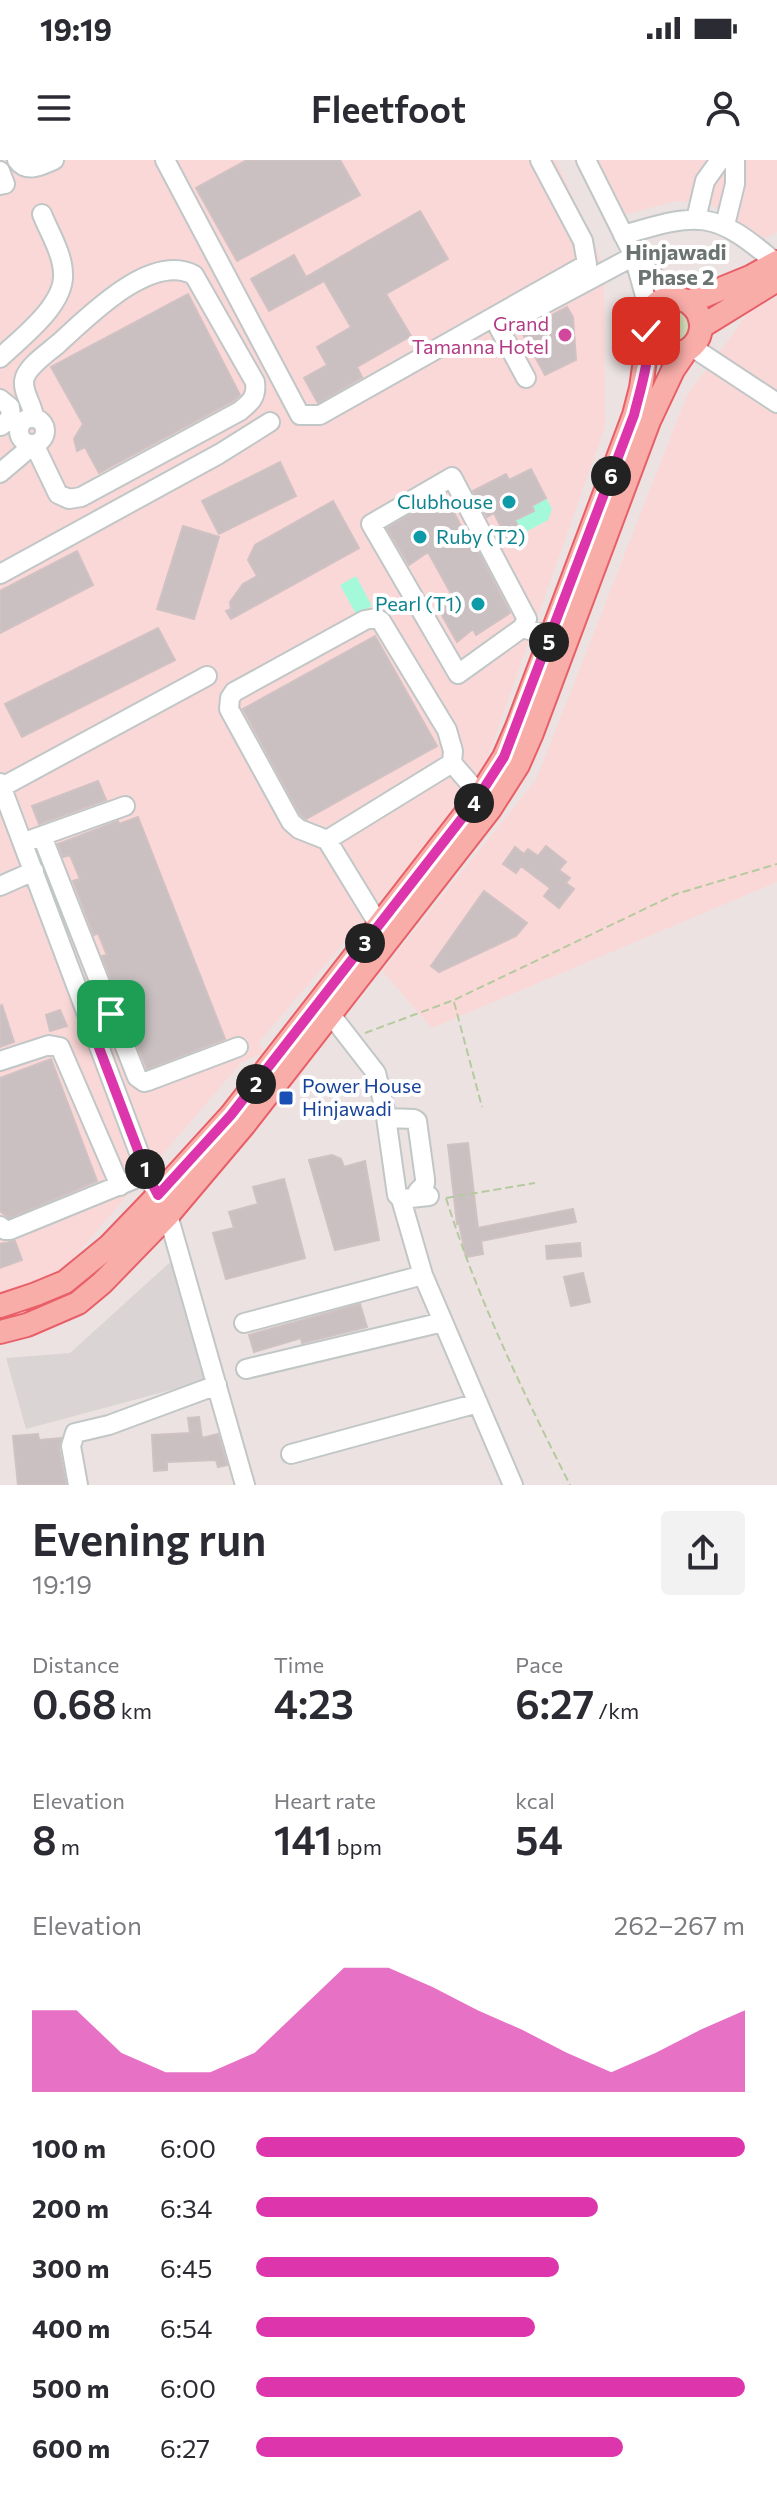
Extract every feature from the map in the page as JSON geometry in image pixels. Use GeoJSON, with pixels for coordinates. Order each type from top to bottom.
{"type":"FeatureCollection","features":[{"type":"Feature","properties":{"kind":"main road"},"geometry":{"type":"LineString","coordinates":[[0,1306],[65,1282],[163,1205],[244,1125],[331,1015],[488,792],[504,757],[634,415],[641,388],[648,338],[645,324],[649,310],[660,301],[682,300],[750,277],[777,263]]}},
{"type":"Feature","properties":{"kind":"main road"},"geometry":{"type":"LineString","coordinates":[[648,338],[652,344],[672,354],[777,280]]}},
{"type":"Feature","properties":{"kind":"main road"},"geometry":{"type":"LineString","coordinates":[[0,1332],[27,1325],[78,1303],[102,1283],[379,925],[488,792],[518,765],[654,408],[673,370],[693,341],[698,313],[682,300]]}},
{"type":"Feature","properties":{"kind":"street"},"geometry":{"type":"LineString","coordinates":[[17,160],[30,168],[54,160]]}},
{"type":"Feature","properties":{"kind":"street"},"geometry":{"type":"LineString","coordinates":[[165,160],[300,415],[320,415],[587,264],[583,241],[542,161]]}},
{"type":"Feature","properties":{"kind":"street"},"geometry":{"type":"LineString","coordinates":[[586,160],[634,256],[649,310]]}},
{"type":"Feature","properties":{"kind":"street"},"geometry":{"type":"LineString","coordinates":[[696,219],[705,181],[720,160]]}},
{"type":"Feature","properties":{"kind":"street"},"geometry":{"type":"LineString","coordinates":[[725,225],[735,184],[735,160]]}},
{"type":"Feature","properties":{"kind":"street"},"geometry":{"type":"LineString","coordinates":[[0,171],[5,184],[0,185]]}},
{"type":"Feature","properties":{"kind":"street"},"geometry":{"type":"LineString","coordinates":[[0,358],[39,321],[62,287],[62,264],[42,214]]}},
{"type":"Feature","properties":{"kind":"street"},"geometry":{"type":"LineString","coordinates":[[623,235],[696,219],[725,225],[777,263]]}},
{"type":"Feature","properties":{"kind":"street"},"geometry":{"type":"LineString","coordinates":[[634,256],[682,300]]}},
{"type":"Feature","properties":{"kind":"street"},"geometry":{"type":"LineString","coordinates":[[526,378],[499,328],[634,256]]}},
{"type":"Feature","properties":{"kind":"street"},"geometry":{"type":"LineString","coordinates":[[0,399],[11,408],[21,429],[58,494],[69,499],[81,497],[240,411],[252,401],[256,391],[255,382],[194,275],[184,270],[160,273],[130,285],[94,311],[25,376],[24,385],[34,410],[21,429],[19,445],[0,459]]}},
{"type":"Feature","properties":{"kind":"street"},"geometry":{"type":"LineString","coordinates":[[693,341],[777,403]]}},
{"type":"Feature","properties":{"kind":"street"},"geometry":{"type":"LineString","coordinates":[[0,574],[219,454],[270,422]]}},
{"type":"Feature","properties":{"kind":"street"},"geometry":{"type":"LineString","coordinates":[[0,473],[26,451],[21,429]]}},
{"type":"Feature","properties":{"kind":"street"},"geometry":{"type":"LineString","coordinates":[[452,477],[527,619],[522,628],[458,674],[371,524],[452,477]]}},
{"type":"Feature","properties":{"kind":"street"},"geometry":{"type":"LineString","coordinates":[[379,925],[327,840],[299,829],[291,822],[229,709],[230,698],[234,692],[365,620],[376,618],[381,621],[447,730],[453,751],[452,763]]}},
{"type":"Feature","properties":{"kind":"street"},"geometry":{"type":"LineString","coordinates":[[522,628],[551,636]]}},
{"type":"Feature","properties":{"kind":"street"},"geometry":{"type":"LineString","coordinates":[[207,676],[1,785],[147,1174],[163,1205],[245,1485]]}},
{"type":"Feature","properties":{"kind":"street"},"geometry":{"type":"LineString","coordinates":[[452,763],[488,792]]}},
{"type":"Feature","properties":{"kind":"street"},"geometry":{"type":"LineString","coordinates":[[327,840],[452,763]]}},
{"type":"Feature","properties":{"kind":"street"},"geometry":{"type":"LineString","coordinates":[[24,843],[125,806]]}},
{"type":"Feature","properties":{"kind":"street"},"geometry":{"type":"LineString","coordinates":[[42,836],[137,1077],[144,1082],[163,1077],[238,1047]]}},
{"type":"Feature","properties":{"kind":"street"},"geometry":{"type":"LineString","coordinates":[[1,881],[34,871]]}},
{"type":"Feature","properties":{"kind":"street"},"geometry":{"type":"LineString","coordinates":[[54,929],[75,921]]}},
{"type":"Feature","properties":{"kind":"street"},"geometry":{"type":"LineString","coordinates":[[70,971],[91,962]]}},
{"type":"Feature","properties":{"kind":"street"},"geometry":{"type":"LineString","coordinates":[[90,1024],[111,1014]]}},
{"type":"Feature","properties":{"kind":"street"},"geometry":{"type":"LineString","coordinates":[[331,1015],[376,1073],[397,1195],[416,1198]]}},
{"type":"Feature","properties":{"kind":"street"},"geometry":{"type":"LineString","coordinates":[[0,1061],[49,1045],[60,1047],[120,1186]]}},
{"type":"Feature","properties":{"kind":"street"},"geometry":{"type":"LineString","coordinates":[[386,1118],[405,1117],[417,1121],[425,1179],[416,1198],[423,1275],[513,1485]]}},
{"type":"Feature","properties":{"kind":"street"},"geometry":{"type":"LineString","coordinates":[[0,1226],[10,1230],[147,1174]]}},
{"type":"Feature","properties":{"kind":"street"},"geometry":{"type":"LineString","coordinates":[[244,1323],[423,1275]]}},
{"type":"Feature","properties":{"kind":"street"},"geometry":{"type":"LineString","coordinates":[[246,1369],[443,1322]]}},
{"type":"Feature","properties":{"kind":"street"},"geometry":{"type":"LineString","coordinates":[[78,1485],[71,1446],[75,1433],[109,1425],[217,1385]]}},
{"type":"Feature","properties":{"kind":"street"},"geometry":{"type":"LineString","coordinates":[[291,1454],[478,1403]]}},
{"type":"Feature","properties":{"kind":"path"},"geometry":{"type":"LineString","coordinates":[[350,1039],[454,1000],[676,894],[777,864]]}},
{"type":"Feature","properties":{"kind":"path"},"geometry":{"type":"LineString","coordinates":[[454,1000],[482,1107]]}},
{"type":"Feature","properties":{"kind":"path"},"geometry":{"type":"LineString","coordinates":[[535,1183],[446,1198],[483,1303],[570,1485]]}},
{"type":"Feature","properties":{"kind":"shaded area"},"geometry":{"type":"Polygon","coordinates":[[[0,160],[556,160],[604,266],[605,427],[477,787],[259,1042],[263,1053],[242,1062],[48,1288],[0,1301],[0,160]]]}},
{"type":"Feature","properties":{"kind":"shaded area"},"geometry":{"type":"Polygon","coordinates":[[[597,160],[777,160],[777,232],[762,240],[712,205],[676,201],[624,215],[597,160]]]}},
{"type":"Feature","properties":{"kind":"shaded area"},"geometry":{"type":"Polygon","coordinates":[[[777,297],[777,882],[432,1028],[382,971],[536,780],[687,395],[750,311],[777,297]]]}},
{"type":"Feature","properties":{"kind":"shaded area"},"geometry":{"type":"Polygon","coordinates":[[[673,309],[685,314],[690,326],[685,338],[673,343],[661,338],[656,326],[661,314],[673,309]]]}},
{"type":"Feature","properties":{"kind":"shaded area"},"geometry":{"type":"Polygon","coordinates":[[[546,498],[552,509],[548,520],[522,534],[515,520],[534,511],[532,506],[546,498]]]}},
{"type":"Feature","properties":{"kind":"shaded area"},"geometry":{"type":"Polygon","coordinates":[[[356,576],[372,606],[356,614],[340,585],[356,576]]]}},
{"type":"Feature","properties":{"kind":"shaded area"},"geometry":{"type":"Polygon","coordinates":[[[177,1256],[212,1379],[26,1429],[6,1358],[70,1353],[177,1256]]]}},
{"type":"Feature","properties":{"kind":"building"},"geometry":{"type":"Polygon","coordinates":[[[247,160],[340,160],[360,195],[237,261],[196,188],[247,160]]]}},
{"type":"Feature","properties":{"kind":"building"},"geometry":{"type":"Polygon","coordinates":[[[420,211],[448,259],[386,294],[411,336],[357,367],[362,377],[318,403],[304,378],[327,365],[317,347],[351,327],[324,281],[269,311],[251,279],[294,255],[306,277],[420,211]]]}},
{"type":"Feature","properties":{"kind":"building"},"geometry":{"type":"Polygon","coordinates":[[[188,294],[240,395],[99,473],[85,447],[77,451],[74,439],[83,424],[51,367],[188,294]]]}},
{"type":"Feature","properties":{"kind":"building"},"geometry":{"type":"Polygon","coordinates":[[[567,307],[573,317],[576,360],[545,375],[521,331],[567,307]]]}},
{"type":"Feature","properties":{"kind":"building"},"geometry":{"type":"Polygon","coordinates":[[[280,462],[296,496],[219,534],[202,501],[280,462]]]}},
{"type":"Feature","properties":{"kind":"building","name":"Clubhouse"},"geometry":{"type":"Polygon","coordinates":[[[531,469],[546,498],[532,506],[534,511],[515,520],[522,534],[508,541],[494,513],[487,517],[473,491],[506,474],[509,480],[531,469]]]}},
{"type":"Feature","properties":{"kind":"building"},"geometry":{"type":"Polygon","coordinates":[[[445,495],[463,530],[466,528],[510,613],[476,635],[473,629],[457,642],[439,610],[454,599],[428,552],[409,565],[387,528],[445,495]]]}},
{"type":"Feature","properties":{"kind":"building"},"geometry":{"type":"Polygon","coordinates":[[[333,501],[359,548],[231,619],[226,611],[231,609],[230,602],[243,584],[257,576],[248,560],[255,545],[333,501]]]}},
{"type":"Feature","properties":{"kind":"building"},"geometry":{"type":"Polygon","coordinates":[[[183,526],[219,537],[194,619],[157,609],[183,526]]]}},
{"type":"Feature","properties":{"kind":"building"},"geometry":{"type":"Polygon","coordinates":[[[77,551],[93,585],[0,633],[0,591],[77,551]]]}},
{"type":"Feature","properties":{"kind":"building"},"geometry":{"type":"Polygon","coordinates":[[[158,628],[175,660],[22,737],[5,704],[158,628]]]}},
{"type":"Feature","properties":{"kind":"building"},"geometry":{"type":"Polygon","coordinates":[[[375,636],[437,746],[306,819],[300,814],[243,709],[375,636]]]}},
{"type":"Feature","properties":{"kind":"building"},"geometry":{"type":"Polygon","coordinates":[[[98,781],[106,800],[39,824],[32,806],[98,781]]]}},
{"type":"Feature","properties":{"kind":"building"},"geometry":{"type":"Polygon","coordinates":[[[138,817],[225,1039],[147,1069],[102,956],[107,955],[98,933],[94,935],[73,881],[80,879],[70,855],[63,857],[58,844],[118,821],[119,824],[138,817]]]}},
{"type":"Feature","properties":{"kind":"building"},"geometry":{"type":"Polygon","coordinates":[[[546,846],[566,862],[559,870],[570,878],[566,883],[574,889],[559,908],[544,896],[550,888],[521,866],[516,873],[503,864],[515,847],[524,854],[528,849],[538,856],[546,846]]]}},
{"type":"Feature","properties":{"kind":"building"},"geometry":{"type":"Polygon","coordinates":[[[484,891],[527,923],[516,936],[439,972],[431,966],[484,891]]]}},
{"type":"Feature","properties":{"kind":"building"},"geometry":{"type":"Polygon","coordinates":[[[0,1006],[14,1042],[0,1047],[0,1006]]]}},
{"type":"Feature","properties":{"kind":"building"},"geometry":{"type":"Polygon","coordinates":[[[60,1010],[67,1026],[50,1031],[46,1015],[60,1010]]]}},
{"type":"Feature","properties":{"kind":"building"},"geometry":{"type":"Polygon","coordinates":[[[51,1059],[97,1181],[9,1218],[0,1211],[0,1078],[51,1059]]]}},
{"type":"Feature","properties":{"kind":"building"},"geometry":{"type":"Polygon","coordinates":[[[468,1143],[478,1228],[573,1209],[576,1222],[481,1241],[483,1254],[466,1257],[457,1224],[448,1145],[468,1143]]]}},
{"type":"Feature","properties":{"kind":"building"},"geometry":{"type":"Polygon","coordinates":[[[332,1155],[341,1159],[344,1167],[365,1161],[379,1240],[335,1250],[309,1160],[332,1155]]]}},
{"type":"Feature","properties":{"kind":"building"},"geometry":{"type":"Polygon","coordinates":[[[284,1179],[305,1258],[226,1279],[213,1233],[234,1228],[229,1212],[258,1204],[253,1187],[284,1179]]]}},
{"type":"Feature","properties":{"kind":"building"},"geometry":{"type":"Polygon","coordinates":[[[15,1241],[22,1260],[0,1268],[0,1244],[15,1241]]]}},
{"type":"Feature","properties":{"kind":"building"},"geometry":{"type":"Polygon","coordinates":[[[580,1243],[581,1256],[547,1259],[546,1246],[580,1243]]]}},
{"type":"Feature","properties":{"kind":"building"},"geometry":{"type":"Polygon","coordinates":[[[583,1273],[590,1302],[571,1306],[564,1277],[583,1273]]]}},
{"type":"Feature","properties":{"kind":"building"},"geometry":{"type":"Polygon","coordinates":[[[360,1304],[367,1327],[302,1343],[301,1338],[254,1352],[249,1335],[360,1304]]]}},
{"type":"Feature","properties":{"kind":"building"},"geometry":{"type":"Polygon","coordinates":[[[199,1417],[202,1438],[218,1434],[227,1465],[218,1467],[216,1460],[167,1462],[167,1470],[154,1471],[152,1435],[190,1433],[188,1418],[199,1417]]]}},
{"type":"Feature","properties":{"kind":"building"},"geometry":{"type":"Polygon","coordinates":[[[38,1434],[39,1440],[61,1438],[59,1448],[66,1485],[18,1485],[13,1436],[38,1434]]]}},
{"type":"Feature","properties":{"kind":"place","name":"Grand Tamanna Hotel"},"geometry":{"type":"Point","coordinates":[565,335]}},
{"type":"Feature","properties":{"kind":"place","name":"Clubhouse"},"geometry":{"type":"Point","coordinates":[509,502]}},
{"type":"Feature","properties":{"kind":"place","name":"Ruby (T2)"},"geometry":{"type":"Point","coordinates":[420,537]}},
{"type":"Feature","properties":{"kind":"place","name":"Pearl (T1)"},"geometry":{"type":"Point","coordinates":[478,604]}},
{"type":"Feature","properties":{"kind":"place","name":"Power House Hinjawadi"},"geometry":{"type":"Point","coordinates":[286,1098]}},
{"type":"Feature","properties":{"kind":"district","name":"Hinjawadi Phase 2"},"geometry":{"type":"Point","coordinates":[676,264]}},
{"type":"Feature","properties":{"kind":"route"},"geometry":{"type":"LineString","coordinates":[[111,1014],[90,1024],[147,1174],[158,1195],[231,1115],[477,799],[504,757],[634,415],[641,388],[648,338],[646,331]]}}]}
